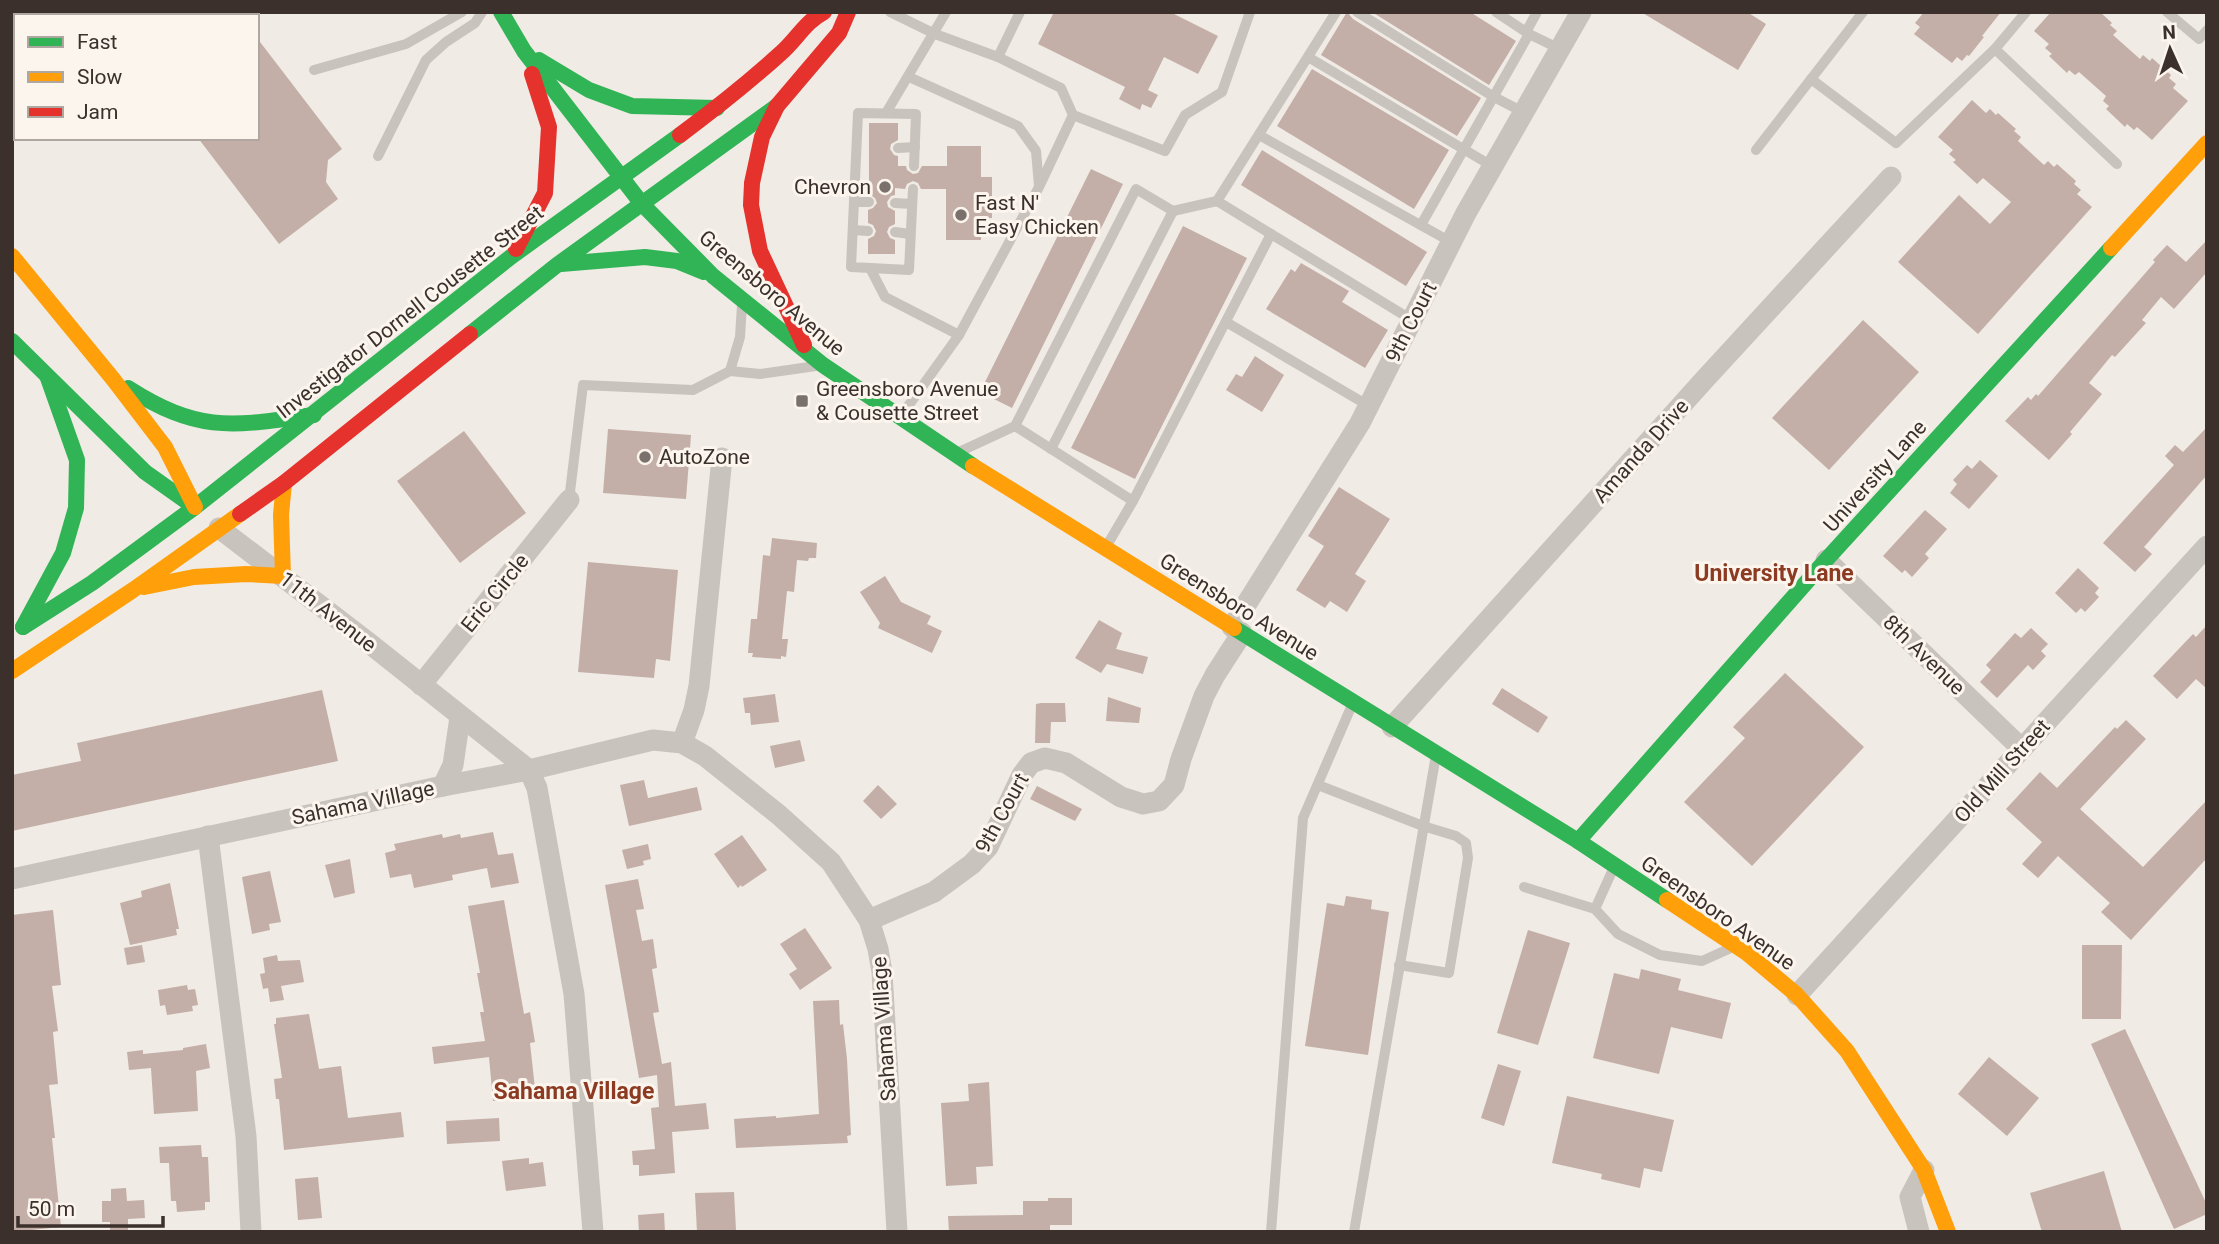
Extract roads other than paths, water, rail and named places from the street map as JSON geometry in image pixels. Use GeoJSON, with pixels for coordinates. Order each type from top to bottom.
{"type":"FeatureCollection","features":[{"type":"Feature","properties":{"kind":"main road","name":"Greensboro Avenue"},"geometry":{"type":"LineString","coordinates":[[501,12],[524,51],[642,204],[713,276],[823,365],[954,454],[1578,841],[1735,946],[1797,995],[1847,1051],[1924,1170],[1948,1232]]}},
{"type":"Feature","properties":{"kind":"main road","name":"Investigator Dornell Cousette Street"},"geometry":{"type":"LineString","coordinates":[[18,631],[92,583],[195,508],[512,256],[717,108],[784,51],[816,16],[824,12]]}},
{"type":"Feature","properties":{"kind":"main road"},"geometry":{"type":"LineString","coordinates":[[12,671],[133,590],[284,483],[557,265],[777,106],[839,33],[848,12]]}},
{"type":"Feature","properties":{"kind":"main road"},"geometry":{"type":"LineString","coordinates":[[524,51],[589,90],[632,106],[717,108]]}},
{"type":"Feature","properties":{"kind":"main road"},"geometry":{"type":"LineString","coordinates":[[512,256],[545,193],[547,167],[549,127],[524,51]]}},
{"type":"Feature","properties":{"kind":"main road"},"geometry":{"type":"LineString","coordinates":[[777,106],[762,137],[755,162],[751,205],[760,251],[807,351]]}},
{"type":"Feature","properties":{"kind":"main road","name":"University Lane"},"geometry":{"type":"LineString","coordinates":[[1578,841],[1826,560],[2207,143]]}},
{"type":"Feature","properties":{"kind":"main road"},"geometry":{"type":"LineString","coordinates":[[12,256],[165,447],[195,508]]}},
{"type":"Feature","properties":{"kind":"main road"},"geometry":{"type":"LineString","coordinates":[[557,265],[619,257],[645,257],[676,260],[713,276]]}},
{"type":"Feature","properties":{"kind":"main road","name":"11th Avenue"},"geometry":{"type":"LineString","coordinates":[[12,341],[145,472],[219,528]]}},
{"type":"Feature","properties":{"kind":"main road"},"geometry":{"type":"LineString","coordinates":[[18,631],[63,553],[76,508],[77,460],[48,378]]}},
{"type":"Feature","properties":{"kind":"main road"},"geometry":{"type":"LineString","coordinates":[[113,379],[159,407],[197,421],[264,422],[314,415]]}},
{"type":"Feature","properties":{"kind":"main road"},"geometry":{"type":"LineString","coordinates":[[133,590],[194,576],[283,576],[281,515],[284,483]]}},
{"type":"Feature","properties":{"kind":"street","name":"9th Court"},"geometry":{"type":"LineString","coordinates":[[869,920],[934,892],[972,864],[988,847],[1022,775],[1031,763],[1045,758],[1066,763],[1121,797],[1143,804],[1160,801],[1174,785],[1204,696],[1237,630],[1360,424],[1451,242],[1581,12]]}},
{"type":"Feature","properties":{"kind":"street","name":"Amanda Drive"},"geometry":{"type":"LineString","coordinates":[[1392,727],[1891,177]]}},
{"type":"Feature","properties":{"kind":"street"},"geometry":{"type":"LineString","coordinates":[[682,743],[699,686],[722,458]]}},
{"type":"Feature","properties":{"kind":"street","name":"Eric Circle"},"geometry":{"type":"LineString","coordinates":[[421,685],[569,500]]}},
{"type":"Feature","properties":{"kind":"street","name":"11th Avenue"},"geometry":{"type":"LineString","coordinates":[[219,528],[529,770]]}},
{"type":"Feature","properties":{"kind":"street","name":"Old Mill Street"},"geometry":{"type":"LineString","coordinates":[[1797,995],[2207,546]]}},
{"type":"Feature","properties":{"kind":"street","name":"8th Avenue"},"geometry":{"type":"LineString","coordinates":[[1826,560],[2022,749]]}},
{"type":"Feature","properties":{"kind":"street"},"geometry":{"type":"LineString","coordinates":[[443,786],[453,765],[460,717]]}},
{"type":"Feature","properties":{"kind":"street","name":"Sahama Village"},"geometry":{"type":"LineString","coordinates":[[12,879],[529,770],[653,740],[682,743],[705,756],[814,845],[831,862],[869,920],[882,972],[897,1232]]}},
{"type":"Feature","properties":{"kind":"street"},"geometry":{"type":"LineString","coordinates":[[529,770],[537,788],[575,994],[593,1232]]}},
{"type":"Feature","properties":{"kind":"street"},"geometry":{"type":"LineString","coordinates":[[208,836],[246,1136],[251,1232]]}},
{"type":"Feature","properties":{"kind":"street"},"geometry":{"type":"LineString","coordinates":[[1919,1232],[1910,1197],[1924,1170]]}},
{"type":"Feature","properties":{"kind":"lane"},"geometry":{"type":"LineString","coordinates":[[314,70],[406,44],[462,12]]}},
{"type":"Feature","properties":{"kind":"lane"},"geometry":{"type":"LineString","coordinates":[[377,156],[426,60],[446,42],[475,23],[482,12]]}},
{"type":"Feature","properties":{"kind":"lane"},"geometry":{"type":"LineString","coordinates":[[890,12],[935,34],[998,57],[1061,88],[1073,115],[1165,151],[1185,115],[1222,92],[1250,12]]}},
{"type":"Feature","properties":{"kind":"lane"},"geometry":{"type":"LineString","coordinates":[[886,113],[946,12]]}},
{"type":"Feature","properties":{"kind":"lane"},"geometry":{"type":"LineString","coordinates":[[998,57],[1020,12]]}},
{"type":"Feature","properties":{"kind":"lane"},"geometry":{"type":"LineString","coordinates":[[1217,201],[1336,12]]}},
{"type":"Feature","properties":{"kind":"lane"},"geometry":{"type":"LineString","coordinates":[[1357,12],[1494,97],[1523,112]]}},
{"type":"Feature","properties":{"kind":"lane"},"geometry":{"type":"LineString","coordinates":[[1496,12],[1560,50]]}},
{"type":"Feature","properties":{"kind":"lane"},"geometry":{"type":"LineString","coordinates":[[1421,225],[1494,97],[1537,12]]}},
{"type":"Feature","properties":{"kind":"lane"},"geometry":{"type":"LineString","coordinates":[[1756,150],[1863,12]]}},
{"type":"Feature","properties":{"kind":"lane"},"geometry":{"type":"LineString","coordinates":[[1811,79],[1896,142],[1996,49],[2025,12]]}},
{"type":"Feature","properties":{"kind":"lane"},"geometry":{"type":"LineString","coordinates":[[2167,12],[2199,38],[2207,30]]}},
{"type":"Feature","properties":{"kind":"lane"},"geometry":{"type":"LineString","coordinates":[[1996,49],[2116,164]]}},
{"type":"Feature","properties":{"kind":"lane"},"geometry":{"type":"LineString","coordinates":[[1308,57],[1492,166]]}},
{"type":"Feature","properties":{"kind":"lane"},"geometry":{"type":"LineString","coordinates":[[909,77],[1018,126],[1036,151],[1039,187]]}},
{"type":"Feature","properties":{"kind":"lane"},"geometry":{"type":"LineString","coordinates":[[913,188],[909,270],[851,267],[858,113],[916,114],[914,166]]}},
{"type":"Feature","properties":{"kind":"lane"},"geometry":{"type":"LineString","coordinates":[[899,419],[959,335],[1039,187],[1073,115]]}},
{"type":"Feature","properties":{"kind":"lane"},"geometry":{"type":"LineString","coordinates":[[1259,135],[1451,242]]}},
{"type":"Feature","properties":{"kind":"lane"},"geometry":{"type":"LineString","coordinates":[[857,147],[869,148]]}},
{"type":"Feature","properties":{"kind":"lane"},"geometry":{"type":"LineString","coordinates":[[898,148],[915,148]]}},
{"type":"Feature","properties":{"kind":"lane"},"geometry":{"type":"LineString","coordinates":[[855,174],[869,175]]}},
{"type":"Feature","properties":{"kind":"lane"},"geometry":{"type":"LineString","coordinates":[[954,454],[1015,426],[1136,190],[1173,211],[1217,201],[1412,320]]}},
{"type":"Feature","properties":{"kind":"lane"},"geometry":{"type":"LineString","coordinates":[[854,202],[869,202]]}},
{"type":"Feature","properties":{"kind":"lane"},"geometry":{"type":"LineString","coordinates":[[895,203],[912,204]]}},
{"type":"Feature","properties":{"kind":"lane"},"geometry":{"type":"LineString","coordinates":[[1051,449],[1173,211]]}},
{"type":"Feature","properties":{"kind":"lane"},"geometry":{"type":"LineString","coordinates":[[853,230],[868,230]]}},
{"type":"Feature","properties":{"kind":"lane"},"geometry":{"type":"LineString","coordinates":[[895,232],[910,234]]}},
{"type":"Feature","properties":{"kind":"lane"},"geometry":{"type":"LineString","coordinates":[[1105,548],[1133,502],[1271,234]]}},
{"type":"Feature","properties":{"kind":"lane"},"geometry":{"type":"LineString","coordinates":[[870,268],[886,297],[959,335]]}},
{"type":"Feature","properties":{"kind":"lane"},"geometry":{"type":"LineString","coordinates":[[730,371],[740,337],[743,301]]}},
{"type":"Feature","properties":{"kind":"lane"},"geometry":{"type":"LineString","coordinates":[[1226,322],[1369,406]]}},
{"type":"Feature","properties":{"kind":"lane"},"geometry":{"type":"LineString","coordinates":[[569,500],[583,385],[693,390],[730,371],[760,374],[823,365]]}},
{"type":"Feature","properties":{"kind":"lane"},"geometry":{"type":"LineString","coordinates":[[1015,426],[1133,502]]}},
{"type":"Feature","properties":{"kind":"lane"},"geometry":{"type":"LineString","coordinates":[[1271,1232],[1303,818],[1353,702]]}},
{"type":"Feature","properties":{"kind":"lane"},"geometry":{"type":"LineString","coordinates":[[1354,1232],[1436,754]]}},
{"type":"Feature","properties":{"kind":"lane"},"geometry":{"type":"LineString","coordinates":[[1318,785],[1423,826],[1457,836],[1465,843],[1468,858],[1449,973],[1399,965]]}},
{"type":"Feature","properties":{"kind":"lane"},"geometry":{"type":"LineString","coordinates":[[1595,909],[1615,865]]}},
{"type":"Feature","properties":{"kind":"lane"},"geometry":{"type":"LineString","coordinates":[[1524,887],[1595,909],[1618,934],[1660,955],[1702,961],[1735,946]]}},
{"type":"Feature","properties":{"kind":"place","name":"Chevron"},"geometry":{"type":"Point","coordinates":[885,187]}},
{"type":"Feature","properties":{"kind":"place","name":"Fast N' Easy Chicken"},"geometry":{"type":"Point","coordinates":[961,215]}},
{"type":"Feature","properties":{"kind":"place","name":"Greensboro Avenue & Cousette Street"},"geometry":{"type":"Point","coordinates":[802,401]}},
{"type":"Feature","properties":{"kind":"place","name":"AutoZone"},"geometry":{"type":"Point","coordinates":[645,457]}},
{"type":"Feature","properties":{"kind":"district","name":"University Lane"},"geometry":{"type":"Point","coordinates":[1774,573]}},
{"type":"Feature","properties":{"kind":"district","name":"Sahama Village"},"geometry":{"type":"Point","coordinates":[574,1091]}}]}
